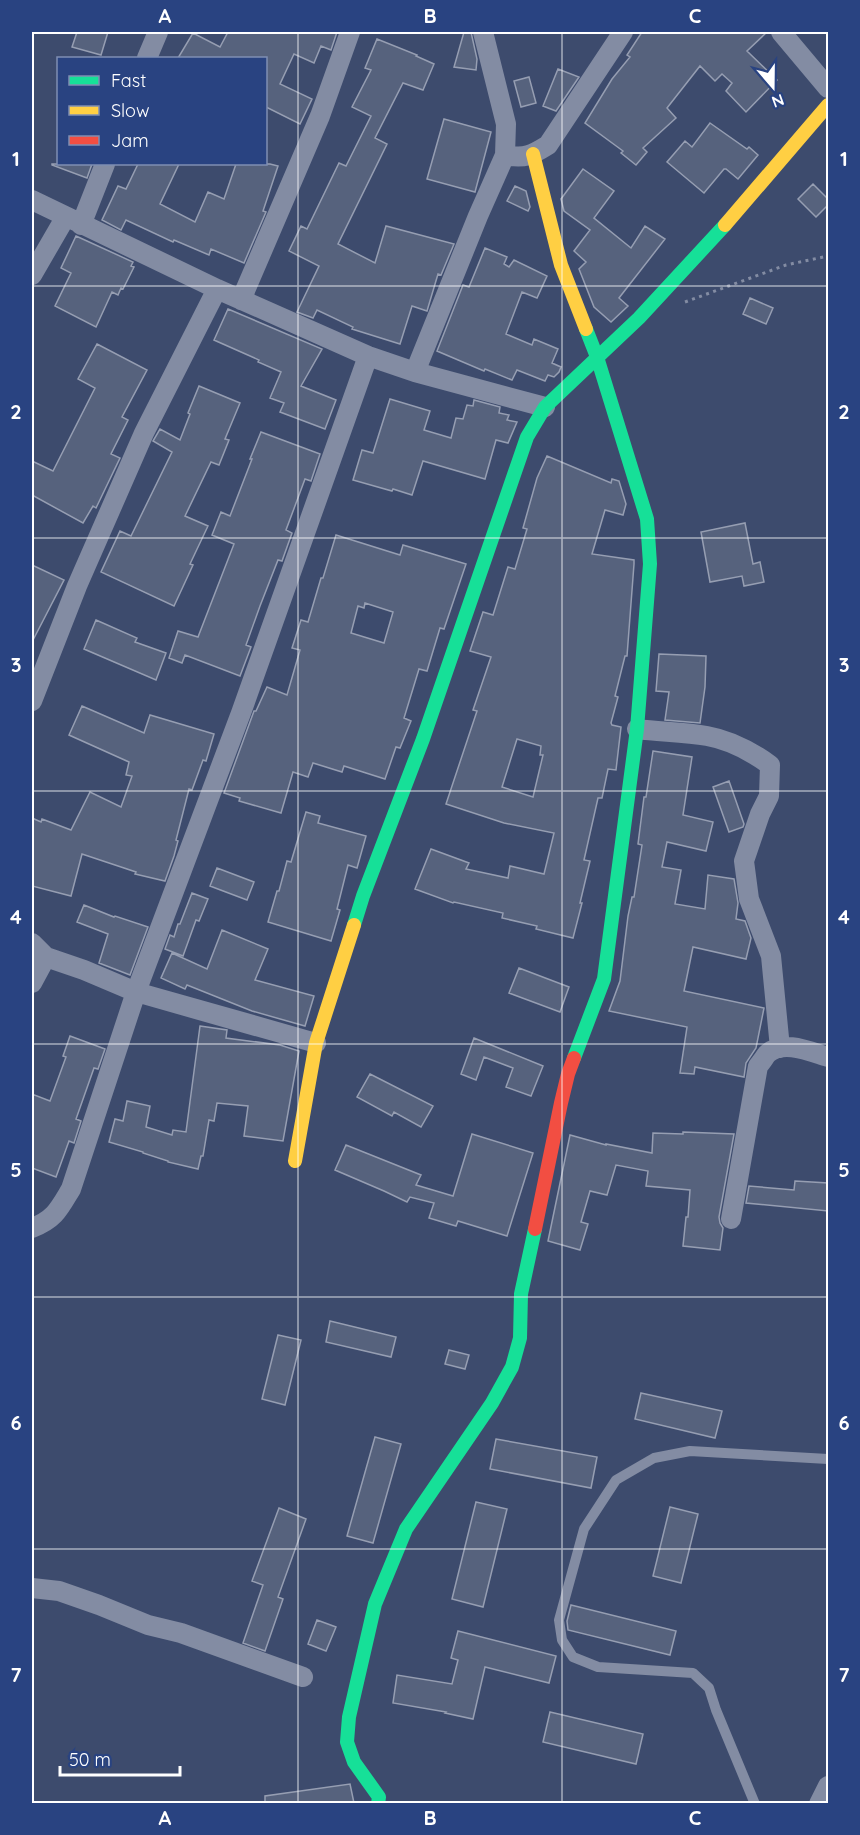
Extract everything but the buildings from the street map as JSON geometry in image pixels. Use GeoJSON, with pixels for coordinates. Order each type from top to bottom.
{"type":"FeatureCollection","features":[{"type":"Feature","properties":{"kind":"street"},"geometry":{"type":"LineString","coordinates":[[147,57],[158,32]]}},
{"type":"Feature","properties":{"kind":"street"},"geometry":{"type":"LineString","coordinates":[[241,300],[320,116],[350,32]]}},
{"type":"Feature","properties":{"kind":"street"},"geometry":{"type":"LineString","coordinates":[[415,372],[505,155],[506,124],[483,32]]}},
{"type":"Feature","properties":{"kind":"street"},"geometry":{"type":"LineString","coordinates":[[505,155],[519,158],[533,154],[548,145],[624,32]]}},
{"type":"Feature","properties":{"kind":"street"},"geometry":{"type":"LineString","coordinates":[[781,32],[828,88]]}},
{"type":"Feature","properties":{"kind":"street"},"geometry":{"type":"LineString","coordinates":[[295,1161],[316,1043],[363,897],[423,739],[527,437],[545,407],[639,318],[669,286],[828,105]]}},
{"type":"Feature","properties":{"kind":"street"},"geometry":{"type":"LineString","coordinates":[[378,1803],[379,1797],[354,1762],[347,1743],[348,1718],[375,1604],[406,1529],[492,1403],[512,1366],[520,1338],[521,1294],[561,1103],[568,1074],[604,979],[637,729],[650,564],[647,519],[597,357],[561,265],[533,154]]}},
{"type":"Feature","properties":{"kind":"street"},"geometry":{"type":"LineString","coordinates":[[32,274],[73,222],[104,165]]}},
{"type":"Feature","properties":{"kind":"street"},"geometry":{"type":"LineString","coordinates":[[32,201],[217,289],[368,356],[415,372],[545,407]]}},
{"type":"Feature","properties":{"kind":"street"},"geometry":{"type":"LineString","coordinates":[[32,701],[77,586],[144,433],[217,289]]}},
{"type":"Feature","properties":{"kind":"street"},"geometry":{"type":"LineString","coordinates":[[32,1227],[45,1223],[58,1212],[71,1189],[136,992],[241,713],[368,356]]}},
{"type":"Feature","properties":{"kind":"street"},"geometry":{"type":"LineString","coordinates":[[637,729],[708,736],[750,751],[770,765],[769,796],[760,814],[744,861],[749,899],[771,956],[780,1048]]}},
{"type":"Feature","properties":{"kind":"street"},"geometry":{"type":"LineString","coordinates":[[32,943],[46,957],[136,992],[316,1043]]}},
{"type":"Feature","properties":{"kind":"street"},"geometry":{"type":"LineString","coordinates":[[32,983],[46,957]]}},
{"type":"Feature","properties":{"kind":"street"},"geometry":{"type":"LineString","coordinates":[[731,1219],[758,1066],[768,1053],[780,1048],[795,1047],[828,1057]]}},
{"type":"Feature","properties":{"kind":"street"},"geometry":{"type":"LineString","coordinates":[[32,1588],[59,1591],[148,1625],[181,1633],[303,1677]]}},
{"type":"Feature","properties":{"kind":"street"},"geometry":{"type":"LineString","coordinates":[[819,1803],[828,1786]]}},
{"type":"Feature","properties":{"kind":"lane"},"geometry":{"type":"LineString","coordinates":[[755,1803],[709,1688],[693,1672],[598,1667],[573,1657],[562,1640],[559,1620],[584,1529],[616,1480],[654,1458],[690,1451],[828,1460]]}},
{"type":"Feature","properties":{"kind":"path"},"geometry":{"type":"LineString","coordinates":[[681,303],[786,265],[828,256]]}},
{"type":"Feature","properties":{"kind":"traffic: fast"},"geometry":{"type":"LineString","coordinates":[[354,925],[423,739],[527,437],[545,407],[639,318],[725,225]]}},
{"type":"Feature","properties":{"kind":"traffic: fast"},"geometry":{"type":"LineString","coordinates":[[574,1058],[604,979],[637,729],[650,564],[647,519],[597,357],[586,329]]}},
{"type":"Feature","properties":{"kind":"traffic: fast"},"geometry":{"type":"LineString","coordinates":[[378,1804],[379,1797],[354,1762],[347,1742],[349,1717],[375,1604],[406,1529],[492,1403],[512,1367],[520,1338],[521,1294],[535,1229]]}},
{"type":"Feature","properties":{"kind":"traffic: slow"},"geometry":{"type":"LineString","coordinates":[[725,225],[828,105]]}},
{"type":"Feature","properties":{"kind":"traffic: slow"},"geometry":{"type":"LineString","coordinates":[[533,154],[561,265],[586,329]]}},
{"type":"Feature","properties":{"kind":"traffic: slow"},"geometry":{"type":"LineString","coordinates":[[295,1161],[316,1043],[354,925]]}},
{"type":"Feature","properties":{"kind":"traffic: jam"},"geometry":{"type":"LineString","coordinates":[[535,1229],[561,1103],[574,1058]]}}]}
